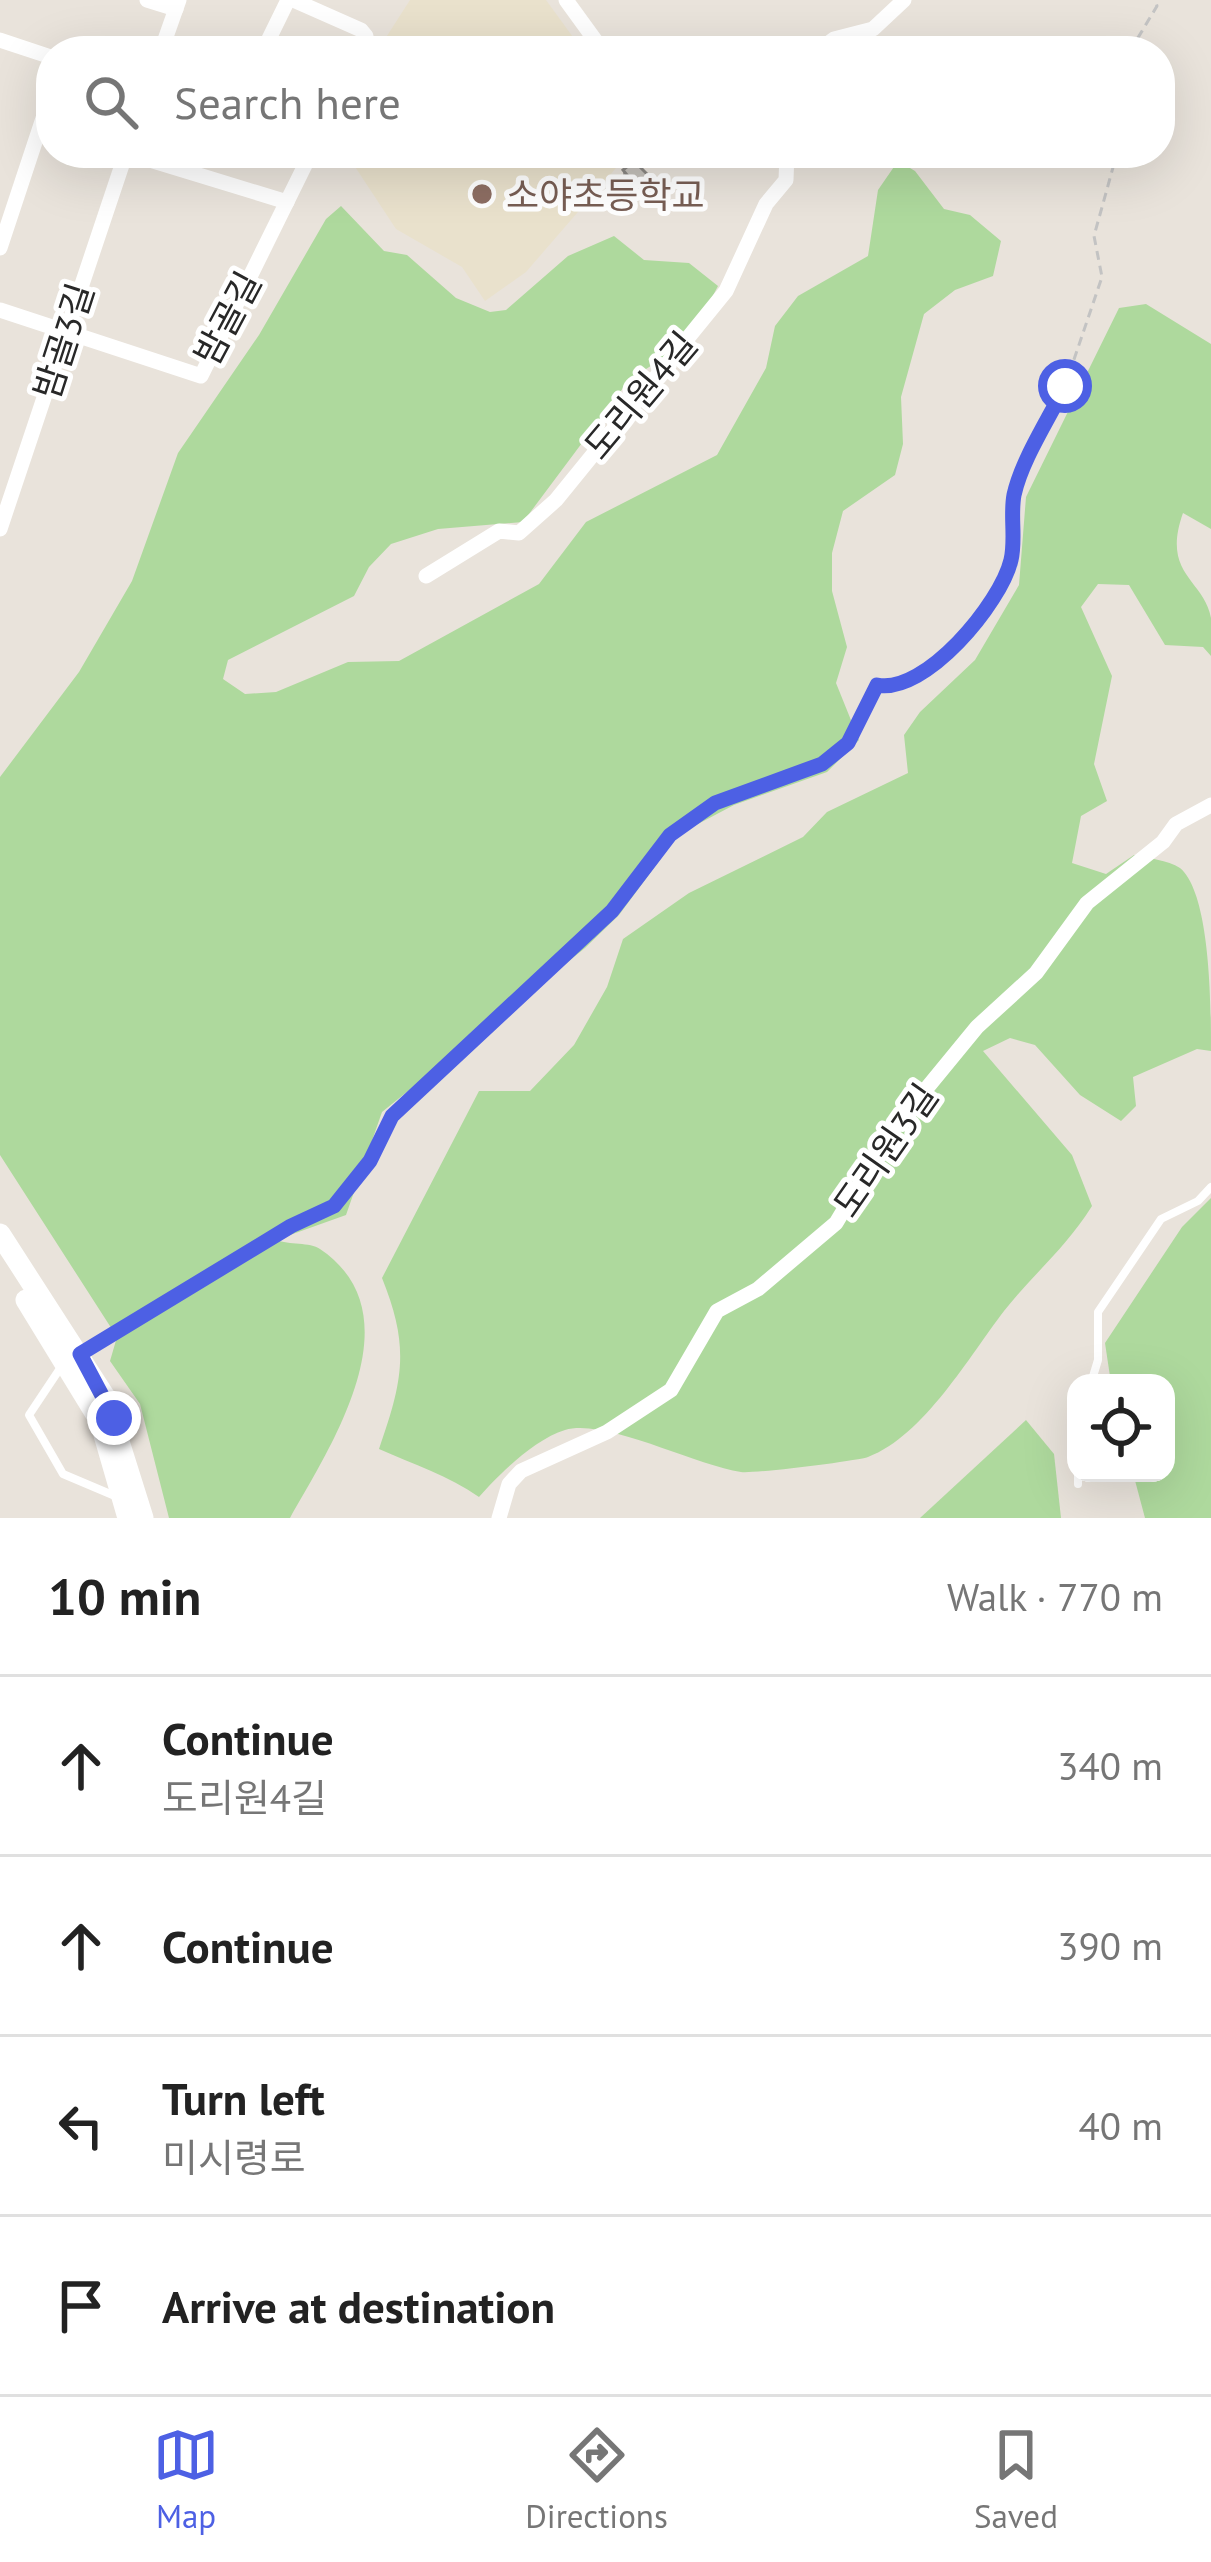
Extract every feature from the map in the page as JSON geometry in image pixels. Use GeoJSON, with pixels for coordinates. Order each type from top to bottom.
{"type":"FeatureCollection","features":[{"type":"Feature","properties":{"kind":"main road"},"geometry":{"type":"LineString","coordinates":[[0,1234],[73,1358],[100,1421],[125,1509]]}},
{"type":"Feature","properties":{"kind":"main road"},"geometry":{"type":"LineString","coordinates":[[0,1259],[114,1418],[143,1518]]}},
{"type":"Feature","properties":{"kind":"street"},"geometry":{"type":"LineString","coordinates":[[147,0],[178,5],[167,36]]}},
{"type":"Feature","properties":{"kind":"street"},"geometry":{"type":"LineString","coordinates":[[271,36],[290,0],[366,36]]}},
{"type":"Feature","properties":{"kind":"street"},"geometry":{"type":"LineString","coordinates":[[846,36],[873,29],[904,0]]}},
{"type":"Feature","properties":{"kind":"street"},"geometry":{"type":"LineString","coordinates":[[570,6],[592,36]]}},
{"type":"Feature","properties":{"kind":"street"},"geometry":{"type":"LineString","coordinates":[[0,40],[36,52]]}},
{"type":"Feature","properties":{"kind":"street"},"geometry":{"type":"LineString","coordinates":[[0,248],[36,139]]}},
{"type":"Feature","properties":{"kind":"street","name":"밤골3길"},"geometry":{"type":"LineString","coordinates":[[0,529],[121,168]]}},
{"type":"Feature","properties":{"kind":"street"},"geometry":{"type":"LineString","coordinates":[[175,168],[286,202]]}},
{"type":"Feature","properties":{"kind":"street","name":"밤골길"},"geometry":{"type":"LineString","coordinates":[[0,310],[201,376],[303,168]]}},
{"type":"Feature","properties":{"kind":"street","name":"도리원4길"},"geometry":{"type":"LineString","coordinates":[[426,576],[499,531],[518,533],[556,500],[726,291],[766,204],[786,180],[786,168]]}},
{"type":"Feature","properties":{"kind":"street","name":"도리원3길"},"geometry":{"type":"LineString","coordinates":[[499,1518],[509,1484],[521,1472],[629,1420],[671,1390],[717,1311],[758,1289],[836,1223],[890,1133],[977,1027],[1036,973],[1088,903],[1163,842],[1176,824],[1211,805]]}},
{"type":"Feature","properties":{"kind":"lane"},"geometry":{"type":"LineString","coordinates":[[570,6],[589,0]]}},
{"type":"Feature","properties":{"kind":"lane"},"geometry":{"type":"LineString","coordinates":[[1094,1374],[1098,1312],[1161,1220],[1198,1202],[1211,1187]]}},
{"type":"Feature","properties":{"kind":"lane"},"geometry":{"type":"LineString","coordinates":[[73,1358],[29,1415],[63,1474],[125,1509]]}},
{"type":"Feature","properties":{"kind":"path"},"geometry":{"type":"LineString","coordinates":[[1139,36],[1157,6],[1155,0]]}},
{"type":"Feature","properties":{"kind":"path"},"geometry":{"type":"LineString","coordinates":[[73,1358],[291,1226],[334,1206],[370,1161],[392,1116],[600,923],[670,835],[715,803],[822,764],[848,743],[877,685],[887,687],[917,676],[959,644],[998,590],[1011,560],[1014,494],[1065,386],[1102,278],[1094,236],[1113,168]]}},
{"type":"Feature","properties":{"kind":"shaded area"},"geometry":{"type":"Polygon","coordinates":[[[410,0],[546,0],[572,36],[387,36],[410,0]]]}},
{"type":"Feature","properties":{"kind":"shaded area","name":"소야초등학교"},"geometry":{"type":"Polygon","coordinates":[[[356,168],[616,168],[526,272],[485,301],[462,267],[396,229],[356,168]]]}},
{"type":"Feature","properties":{"kind":"green space"},"geometry":{"type":"Polygon","coordinates":[[[893,168],[910,168],[944,209],[970,215],[1001,241],[993,276],[955,290],[924,314],[901,397],[903,444],[895,475],[843,511],[832,553],[832,591],[847,647],[836,683],[859,740],[827,772],[734,805],[679,834],[619,915],[585,948],[382,1112],[346,1215],[276,1240],[320,1249],[348,1277],[362,1309],[364,1344],[357,1382],[325,1455],[290,1518],[169,1518],[140,1404],[110,1361],[117,1337],[0,1155],[0,777],[79,672],[132,581],[178,453],[259,335],[326,219],[341,206],[384,251],[407,255],[456,298],[490,312],[506,310],[568,256],[614,236],[644,260],[689,263],[718,286],[701,318],[660,360],[629,380],[523,522],[438,529],[391,544],[369,567],[354,596],[228,660],[223,679],[245,694],[276,692],[348,662],[399,661],[539,584],[586,522],[717,455],[766,368],[775,326],[798,296],[868,256],[878,190],[893,168]]]}},
{"type":"Feature","properties":{"kind":"green space"},"geometry":{"type":"Polygon","coordinates":[[[1146,304],[1211,344],[1211,529],[1183,513],[1177,550],[1207,605],[1211,656],[1203,647],[1165,645],[1129,585],[1098,584],[1081,607],[1112,676],[1094,764],[1107,801],[1081,816],[1072,863],[1106,874],[1134,855],[1180,868],[1198,902],[1203,926],[1211,1051],[1197,1049],[1133,1077],[1136,1106],[1121,1121],[1080,1095],[1035,1045],[1010,1038],[983,1051],[1072,1155],[1092,1206],[927,1413],[889,1447],[868,1457],[741,1472],[626,1436],[582,1428],[565,1430],[530,1449],[479,1497],[379,1449],[400,1364],[397,1324],[382,1278],[479,1091],[530,1091],[574,1045],[607,987],[623,939],[689,893],[803,837],[827,812],[908,773],[904,735],[920,712],[975,660],[1019,585],[1026,497],[1119,308],[1146,304]]]}},
{"type":"Feature","properties":{"kind":"green space"},"geometry":{"type":"Polygon","coordinates":[[[1211,1198],[1211,1518],[1145,1518],[1135,1482],[1175,1482],[1175,1374],[1110,1374],[1105,1343],[1182,1227],[1211,1198]]]}},
{"type":"Feature","properties":{"kind":"green space"},"geometry":{"type":"Polygon","coordinates":[[[1026,1420],[1054,1454],[1061,1518],[920,1518],[1026,1420]]]}},
{"type":"Feature","properties":{"kind":"building"},"geometry":{"type":"Polygon","coordinates":[[[641,168],[656,183],[642,194],[623,170],[641,168]]]}},
{"type":"Feature","properties":{"kind":"place","name":"소야초등학교"},"geometry":{"type":"Point","coordinates":[482,194]}},
{"type":"Feature","properties":{"kind":"route"},"geometry":{"type":"LineString","coordinates":[[114,1418],[80,1354],[137,1324],[291,1226],[334,1206],[370,1161],[392,1116],[612,911],[670,835],[715,803],[822,764],[848,743],[877,685],[887,687],[917,676],[959,644],[998,590],[1011,560],[1014,494],[1065,386]]}}]}
